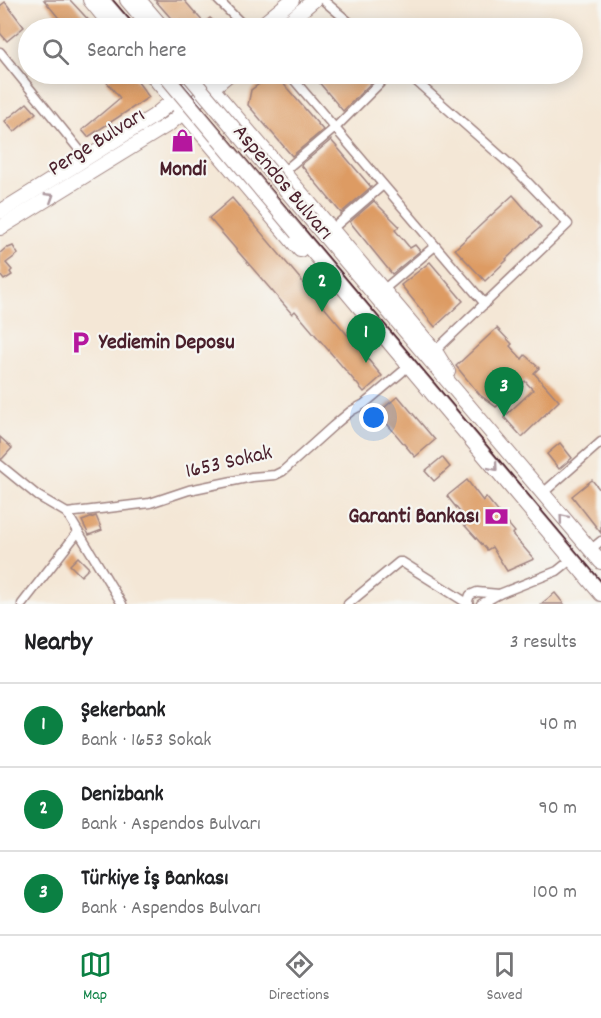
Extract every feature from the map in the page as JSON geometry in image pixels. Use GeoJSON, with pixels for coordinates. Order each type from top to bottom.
{"type":"FeatureCollection","features":[{"type":"Feature","properties":{"kind":"main road"},"geometry":{"type":"LineString","coordinates":[[90,0],[105,18]]}},
{"type":"Feature","properties":{"kind":"main road"},"geometry":{"type":"LineString","coordinates":[[102,0],[117,18]]}},
{"type":"Feature","properties":{"kind":"main road"},"geometry":{"type":"LineString","coordinates":[[127,0],[142,18]]}},
{"type":"Feature","properties":{"kind":"main road"},"geometry":{"type":"LineString","coordinates":[[140,0],[155,18]]}},
{"type":"Feature","properties":{"kind":"main road"},"geometry":{"type":"LineString","coordinates":[[270,18],[292,0]]}},
{"type":"Feature","properties":{"kind":"main road"},"geometry":{"type":"LineString","coordinates":[[293,18],[314,0]]}},
{"type":"Feature","properties":{"kind":"main road"},"geometry":{"type":"LineString","coordinates":[[163,84],[402,372],[456,423]]}},
{"type":"Feature","properties":{"kind":"main road","name":"Aspendos Bulvarı"},"geometry":{"type":"LineString","coordinates":[[164,84],[297,233],[601,594]]}},
{"type":"Feature","properties":{"kind":"main road","name":"Perge Bulvarı"},"geometry":{"type":"LineString","coordinates":[[0,211],[154,116],[174,100],[188,84]]}},
{"type":"Feature","properties":{"kind":"main road","name":"Aspendos Bulvarı"},"geometry":{"type":"LineString","coordinates":[[205,84],[312,221],[543,493],[596,545],[601,562]]}},
{"type":"Feature","properties":{"kind":"main road"},"geometry":{"type":"LineString","coordinates":[[209,84],[435,351],[470,407]]}},
{"type":"Feature","properties":{"kind":"main road","name":"Perge Bulvarı"},"geometry":{"type":"LineString","coordinates":[[0,228],[169,124],[217,84]]}},
{"type":"Feature","properties":{"kind":"main road"},"geometry":{"type":"LineString","coordinates":[[199,130],[195,121],[207,103],[217,100],[226,103]]}},
{"type":"Feature","properties":{"kind":"street"},"geometry":{"type":"LineString","coordinates":[[218,0],[236,18]]}},
{"type":"Feature","properties":{"kind":"street"},"geometry":{"type":"LineString","coordinates":[[323,0],[344,18]]}},
{"type":"Feature","properties":{"kind":"street"},"geometry":{"type":"LineString","coordinates":[[0,52],[18,74]]}},
{"type":"Feature","properties":{"kind":"street"},"geometry":{"type":"LineString","coordinates":[[26,84],[86,158]]}},
{"type":"Feature","properties":{"kind":"street"},"geometry":{"type":"LineString","coordinates":[[298,84],[485,304]]}},
{"type":"Feature","properties":{"kind":"street"},"geometry":{"type":"LineString","coordinates":[[284,171],[335,128],[379,84]]}},
{"type":"Feature","properties":{"kind":"street"},"geometry":{"type":"LineString","coordinates":[[419,84],[514,168],[568,224],[435,351]]}},
{"type":"Feature","properties":{"kind":"street"},"geometry":{"type":"LineString","coordinates":[[332,229],[383,185]]}},
{"type":"Feature","properties":{"kind":"street"},"geometry":{"type":"LineString","coordinates":[[383,290],[435,246]]}},
{"type":"Feature","properties":{"kind":"street","name":"1653 Sokak"},"geometry":{"type":"LineString","coordinates":[[67,513],[150,502],[189,490],[252,477],[275,475],[284,471],[333,426],[402,372]]}},
{"type":"Feature","properties":{"kind":"street"},"geometry":{"type":"LineString","coordinates":[[543,493],[601,442]]}},
{"type":"Feature","properties":{"kind":"street"},"geometry":{"type":"LineString","coordinates":[[0,465],[38,496],[67,513],[122,604]]}},
{"type":"Feature","properties":{"kind":"street"},"geometry":{"type":"LineString","coordinates":[[22,604],[78,532]]}},
{"type":"Feature","properties":{"kind":"street"},"geometry":{"type":"LineString","coordinates":[[481,604],[499,594],[557,571],[572,559]]}},
{"type":"Feature","properties":{"kind":"street"},"geometry":{"type":"LineString","coordinates":[[348,604],[399,562],[468,604],[470,595],[477,592],[499,594]]}},
{"type":"Feature","properties":{"kind":"building"},"geometry":{"type":"Polygon","coordinates":[[[44,0],[70,0],[87,18],[59,18],[44,0]]]}},
{"type":"Feature","properties":{"kind":"building"},"geometry":{"type":"Polygon","coordinates":[[[155,0],[184,0],[200,18],[171,18],[155,0]]]}},
{"type":"Feature","properties":{"kind":"building"},"geometry":{"type":"Polygon","coordinates":[[[5,2],[18,19],[18,32],[7,41],[0,33],[0,6],[5,2]]]}},
{"type":"Feature","properties":{"kind":"building"},"geometry":{"type":"Polygon","coordinates":[[[108,84],[139,84],[149,97],[88,137],[82,130],[120,98],[108,84]]]}},
{"type":"Feature","properties":{"kind":"building"},"geometry":{"type":"Polygon","coordinates":[[[259,84],[284,84],[323,130],[292,156],[248,105],[251,90],[259,84]]]}},
{"type":"Feature","properties":{"kind":"building"},"geometry":{"type":"Polygon","coordinates":[[[320,84],[370,84],[343,111],[320,84]]]}},
{"type":"Feature","properties":{"kind":"building"},"geometry":{"type":"Polygon","coordinates":[[[27,103],[36,113],[14,132],[5,121],[27,103]]]}},
{"type":"Feature","properties":{"kind":"building"},"geometry":{"type":"Polygon","coordinates":[[[331,140],[371,187],[341,213],[301,165],[331,140]]]}},
{"type":"Feature","properties":{"kind":"building"},"geometry":{"type":"Polygon","coordinates":[[[513,195],[541,227],[485,281],[455,249],[513,195]]]}},
{"type":"Feature","properties":{"kind":"building"},"geometry":{"type":"Polygon","coordinates":[[[232,198],[382,376],[364,392],[295,311],[292,314],[209,218],[232,198]]]}},
{"type":"Feature","properties":{"kind":"building"},"geometry":{"type":"Polygon","coordinates":[[[374,201],[399,226],[395,230],[410,248],[415,245],[420,251],[392,274],[350,222],[374,201]]]}},
{"type":"Feature","properties":{"kind":"building"},"geometry":{"type":"Polygon","coordinates":[[[13,246],[18,254],[6,263],[12,270],[10,272],[12,275],[4,280],[0,275],[0,253],[7,247],[13,246]]]}},
{"type":"Feature","properties":{"kind":"building"},"geometry":{"type":"Polygon","coordinates":[[[430,262],[463,301],[435,327],[401,285],[430,262]]]}},
{"type":"Feature","properties":{"kind":"building"},"geometry":{"type":"Polygon","coordinates":[[[497,328],[522,359],[525,355],[539,368],[534,373],[559,401],[522,437],[504,417],[533,390],[525,381],[496,407],[480,395],[456,366],[497,328]]]}},
{"type":"Feature","properties":{"kind":"building"},"geometry":{"type":"Polygon","coordinates":[[[398,396],[435,440],[415,457],[378,413],[398,396]]]}},
{"type":"Feature","properties":{"kind":"building"},"geometry":{"type":"Polygon","coordinates":[[[0,437],[12,448],[2,459],[0,459],[0,437]]]}},
{"type":"Feature","properties":{"kind":"building"},"geometry":{"type":"Polygon","coordinates":[[[560,443],[572,458],[559,469],[547,454],[560,443]]]}},
{"type":"Feature","properties":{"kind":"building"},"geometry":{"type":"Polygon","coordinates":[[[442,457],[450,467],[434,481],[425,471],[442,457]]]}},
{"type":"Feature","properties":{"kind":"building"},"geometry":{"type":"Polygon","coordinates":[[[467,480],[483,501],[486,497],[515,532],[512,534],[534,559],[507,571],[492,547],[487,550],[458,518],[463,516],[447,496],[467,480]]]}},
{"type":"Feature","properties":{"kind":"building"},"geometry":{"type":"Polygon","coordinates":[[[592,480],[601,491],[601,533],[572,496],[592,480]]]}},
{"type":"Feature","properties":{"kind":"building"},"geometry":{"type":"Polygon","coordinates":[[[96,516],[102,530],[89,535],[82,521],[96,516]]]}},
{"type":"Feature","properties":{"kind":"building"},"geometry":{"type":"Polygon","coordinates":[[[78,557],[89,568],[81,576],[70,565],[78,557]]]}},
{"type":"Feature","properties":{"kind":"building"},"geometry":{"type":"Polygon","coordinates":[[[555,593],[564,604],[541,604],[555,593]]]}},
{"type":"Feature","properties":{"kind":"tram line"},"geometry":{"type":"LineString","coordinates":[[113,0],[128,18]]}},
{"type":"Feature","properties":{"kind":"tram line"},"geometry":{"type":"LineString","coordinates":[[182,84],[601,581]]}},
{"type":"Feature","properties":{"kind":"place","name":"Mondi"},"geometry":{"type":"Point","coordinates":[183,141]}},
{"type":"Feature","properties":{"kind":"place","name":"Denizbank"},"geometry":{"type":"Point","coordinates":[322,312]}},
{"type":"Feature","properties":{"kind":"place","name":"Yediemin Deposu"},"geometry":{"type":"Point","coordinates":[81,343]}},
{"type":"Feature","properties":{"kind":"place","name":"Şekerbank"},"geometry":{"type":"Point","coordinates":[366,363]}},
{"type":"Feature","properties":{"kind":"place","name":"Türkiye İş Bankası"},"geometry":{"type":"Point","coordinates":[504,417]}},
{"type":"Feature","properties":{"kind":"place","name":"Garanti Bankası"},"geometry":{"type":"Point","coordinates":[497,517]}}]}
